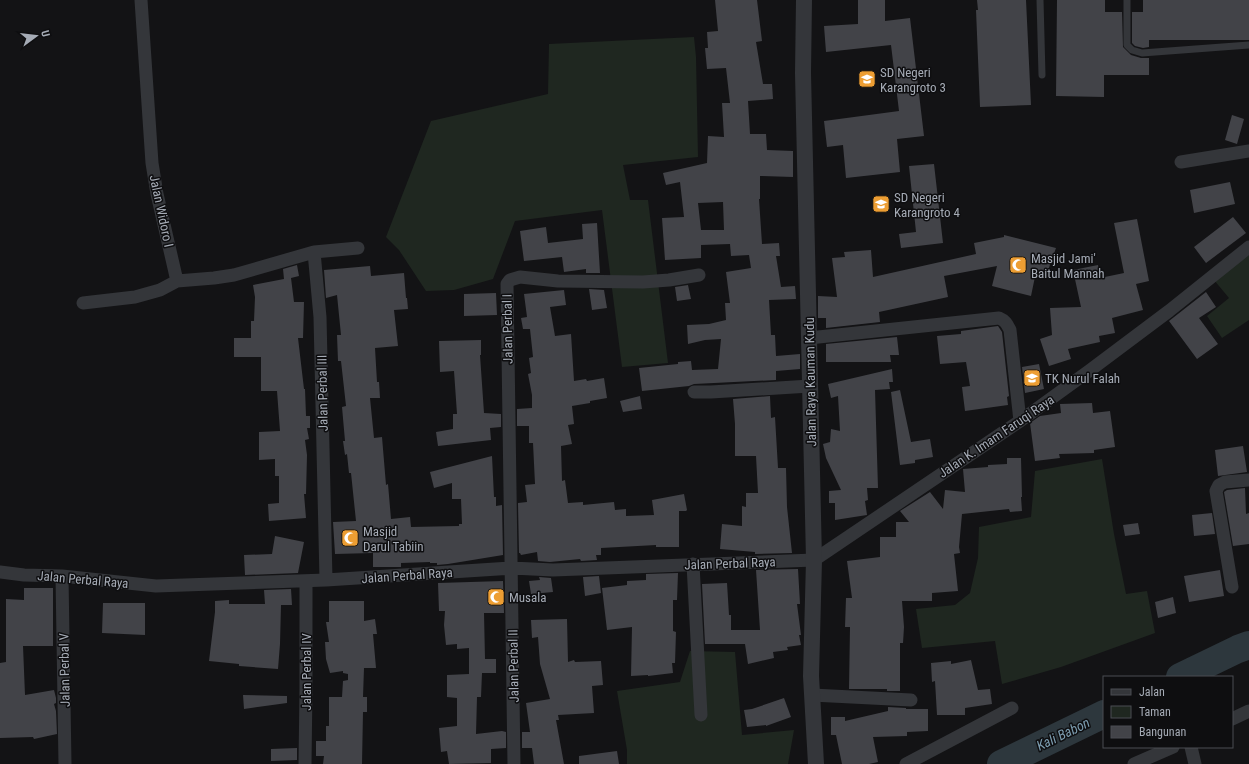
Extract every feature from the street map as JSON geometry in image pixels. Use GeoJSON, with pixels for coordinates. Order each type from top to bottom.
{"type":"FeatureCollection","features":[{"type":"Feature","properties":{"kind":"street","name":"Jalan Widoro I"},"geometry":{"type":"LineString","coordinates":[[141,0],[152,163],[157,194],[178,281]]}},
{"type":"Feature","properties":{"kind":"street","name":"Jalan Raya Kauman Kudu"},"geometry":{"type":"LineString","coordinates":[[804,0],[803,73],[814,560],[811,676],[816,764]]}},
{"type":"Feature","properties":{"kind":"street"},"geometry":{"type":"LineString","coordinates":[[1181,162],[1249,151]]}},
{"type":"Feature","properties":{"kind":"street","name":"Jalan K. Imam Faruqi Raya"},"geometry":{"type":"LineString","coordinates":[[814,560],[1020,421],[1089,372],[1170,311],[1249,247]]}},
{"type":"Feature","properties":{"kind":"street"},"geometry":{"type":"LineString","coordinates":[[83,303],[135,297],[160,290],[178,281],[234,275],[314,252],[358,248]]}},
{"type":"Feature","properties":{"kind":"street","name":"Jalan Perbal III"},"geometry":{"type":"LineString","coordinates":[[314,252],[320,317],[326,580]]}},
{"type":"Feature","properties":{"kind":"street","name":"Jalan Perbal I"},"geometry":{"type":"LineString","coordinates":[[512,568],[507,284],[510,280],[520,277],[558,281],[643,282],[669,280],[699,275]]}},
{"type":"Feature","properties":{"kind":"street"},"geometry":{"type":"LineString","coordinates":[[810,338],[999,318],[1007,323],[1010,330],[1020,421]]}},
{"type":"Feature","properties":{"kind":"street"},"geometry":{"type":"LineString","coordinates":[[694,392],[810,386]]}},
{"type":"Feature","properties":{"kind":"street"},"geometry":{"type":"LineString","coordinates":[[1232,587],[1216,491],[1219,485],[1225,482],[1249,480]]}},
{"type":"Feature","properties":{"kind":"street","name":"Jalan Perbal Raya"},"geometry":{"type":"LineString","coordinates":[[0,572],[24,575],[62,576],[156,586],[326,580],[512,568],[553,570],[814,560]]}},
{"type":"Feature","properties":{"kind":"street"},"geometry":{"type":"LineString","coordinates":[[693,564],[701,715]]}},
{"type":"Feature","properties":{"kind":"street","name":"Jalan Perbal II"},"geometry":{"type":"LineString","coordinates":[[512,568],[514,764]]}},
{"type":"Feature","properties":{"kind":"street","name":"Jalan Perbal V"},"geometry":{"type":"LineString","coordinates":[[62,576],[65,764]]}},
{"type":"Feature","properties":{"kind":"street","name":"Jalan Perbal IV"},"geometry":{"type":"LineString","coordinates":[[305,764],[306,581]]}},
{"type":"Feature","properties":{"kind":"street"},"geometry":{"type":"LineString","coordinates":[[812,695],[911,700]]}},
{"type":"Feature","properties":{"kind":"street"},"geometry":{"type":"LineString","coordinates":[[906,764],[1012,708]]}},
{"type":"Feature","properties":{"kind":"street"},"geometry":{"type":"LineString","coordinates":[[1233,719],[1249,711]]}},
{"type":"Feature","properties":{"kind":"street"},"geometry":{"type":"LineString","coordinates":[[1134,764],[1171,748]]}},
{"type":"Feature","properties":{"kind":"street"},"geometry":{"type":"LineString","coordinates":[[1191,748],[1195,764]]}},
{"type":"Feature","properties":{"kind":"lane"},"geometry":{"type":"LineString","coordinates":[[1040,0],[1042,75]]}},
{"type":"Feature","properties":{"kind":"lane"},"geometry":{"type":"LineString","coordinates":[[1127,0],[1127,45],[1132,50],[1142,53],[1249,45]]}},
{"type":"Feature","properties":{"kind":"green space"},"geometry":{"type":"Polygon","coordinates":[[[694,37],[696,57],[698,157],[623,165],[630,200],[648,200],[668,363],[622,367],[602,210],[515,221],[493,279],[454,290],[426,291],[399,250],[386,237],[431,121],[548,94],[549,44],[694,37]]]}},
{"type":"Feature","properties":{"kind":"green space"},"geometry":{"type":"Polygon","coordinates":[[[1249,255],[1249,320],[1222,338],[1207,316],[1229,298],[1214,280],[1249,255]]]}},
{"type":"Feature","properties":{"kind":"green space"},"geometry":{"type":"Polygon","coordinates":[[[1102,459],[1114,534],[1126,594],[1147,591],[1155,633],[1061,667],[1002,684],[995,641],[922,648],[916,609],[955,605],[970,593],[978,558],[979,527],[1031,517],[1035,471],[1102,459]]]}},
{"type":"Feature","properties":{"kind":"green space"},"geometry":{"type":"Polygon","coordinates":[[[690,651],[735,652],[742,735],[794,730],[788,764],[627,764],[627,750],[617,691],[680,682],[690,651]]]}},
{"type":"Feature","properties":{"kind":"building"},"geometry":{"type":"Polygon","coordinates":[[[715,0],[757,0],[762,41],[756,42],[763,84],[772,84],[773,99],[748,101],[750,134],[766,134],[767,150],[793,151],[793,177],[760,176],[759,199],[762,244],[779,243],[780,256],[776,256],[781,287],[795,286],[796,299],[769,300],[771,335],[775,335],[776,356],[800,354],[800,369],[776,371],[776,380],[694,384],[689,386],[642,391],[639,368],[678,364],[678,362],[691,361],[692,370],[718,369],[721,339],[705,340],[688,344],[687,325],[709,324],[726,320],[725,303],[730,303],[726,272],[751,268],[749,255],[731,256],[730,244],[701,245],[701,258],[665,260],[662,218],[684,217],[680,182],[666,185],[663,173],[707,163],[708,136],[724,137],[722,103],[730,103],[726,68],[707,69],[705,48],[708,48],[707,32],[718,31],[715,0]],[[723,202],[698,203],[701,230],[724,230],[723,202]]]}},
{"type":"Feature","properties":{"kind":"building"},"geometry":{"type":"Polygon","coordinates":[[[858,0],[885,0],[885,21],[910,18],[924,136],[897,139],[900,172],[846,178],[843,145],[827,147],[824,121],[899,111],[891,45],[826,52],[824,26],[858,24],[858,0]]]}},
{"type":"Feature","properties":{"kind":"building"},"geometry":{"type":"Polygon","coordinates":[[[977,0],[1026,0],[1031,105],[980,107],[976,10],[978,10],[977,0]]]}},
{"type":"Feature","properties":{"kind":"building"},"geometry":{"type":"Polygon","coordinates":[[[1057,0],[1105,0],[1105,12],[1122,12],[1123,47],[1131,55],[1141,58],[1149,58],[1149,75],[1104,75],[1104,97],[1056,96],[1057,0]]]}},
{"type":"Feature","properties":{"kind":"building"},"geometry":{"type":"Polygon","coordinates":[[[1143,0],[1249,0],[1249,40],[1149,40],[1149,47],[1143,48],[1135,46],[1132,43],[1132,12],[1143,12],[1143,0]]]}},
{"type":"Feature","properties":{"kind":"building"},"geometry":{"type":"Polygon","coordinates":[[[1232,115],[1244,119],[1237,144],[1225,140],[1232,115]]]}},
{"type":"Feature","properties":{"kind":"building"},"geometry":{"type":"Polygon","coordinates":[[[934,164],[943,243],[901,248],[899,234],[916,232],[909,166],[934,164]]]}},
{"type":"Feature","properties":{"kind":"building"},"geometry":{"type":"Polygon","coordinates":[[[1230,182],[1235,204],[1194,213],[1190,190],[1230,182]]]}},
{"type":"Feature","properties":{"kind":"building"},"geometry":{"type":"Polygon","coordinates":[[[1233,217],[1246,233],[1206,263],[1194,247],[1233,217]]]}},
{"type":"Feature","properties":{"kind":"building"},"geometry":{"type":"Polygon","coordinates":[[[1137,219],[1149,281],[1136,284],[1143,310],[1112,318],[1115,333],[1099,336],[1100,342],[1068,349],[1071,359],[1049,366],[1040,339],[1052,335],[1050,308],[1081,307],[1073,270],[1098,265],[1100,278],[1124,273],[1114,223],[1137,219]]]}},
{"type":"Feature","properties":{"kind":"building"},"geometry":{"type":"Polygon","coordinates":[[[597,223],[600,273],[586,273],[586,269],[564,272],[562,257],[524,261],[520,231],[546,227],[548,243],[583,239],[582,224],[597,223]]]}},
{"type":"Feature","properties":{"kind":"building"},"geometry":{"type":"Polygon","coordinates":[[[1004,235],[1056,248],[1046,276],[1036,272],[1031,296],[992,286],[997,266],[944,276],[948,297],[879,312],[880,322],[826,328],[826,318],[818,318],[818,296],[837,297],[832,258],[845,257],[844,252],[871,250],[873,277],[976,254],[974,243],[1004,237],[1004,235]]]}},
{"type":"Feature","properties":{"kind":"building"},"geometry":{"type":"Polygon","coordinates":[[[297,265],[299,276],[291,278],[294,302],[304,302],[303,338],[298,338],[305,389],[306,416],[310,416],[310,428],[307,428],[309,439],[305,440],[307,455],[306,494],[304,494],[306,518],[269,521],[268,504],[279,503],[279,476],[275,476],[275,459],[259,460],[259,432],[280,431],[277,391],[261,391],[261,357],[234,357],[234,338],[251,338],[251,321],[254,321],[255,297],[253,285],[284,279],[283,269],[297,265]]]}},
{"type":"Feature","properties":{"kind":"building"},"geometry":{"type":"Polygon","coordinates":[[[370,266],[371,276],[404,273],[408,309],[394,310],[398,346],[375,348],[377,382],[379,382],[380,398],[370,398],[374,438],[382,437],[386,485],[388,484],[391,519],[410,517],[411,527],[459,526],[459,524],[462,524],[461,499],[452,499],[452,483],[434,488],[430,472],[492,456],[494,497],[496,497],[496,506],[502,505],[503,555],[448,564],[437,565],[437,563],[430,562],[401,563],[401,567],[373,567],[373,553],[335,554],[333,522],[356,521],[351,473],[349,473],[347,454],[345,455],[343,441],[345,441],[342,407],[346,406],[341,361],[338,361],[337,335],[341,335],[337,295],[326,298],[324,270],[370,266]]]}},
{"type":"Feature","properties":{"kind":"building"},"geometry":{"type":"Polygon","coordinates":[[[688,285],[691,299],[677,301],[675,287],[688,285]]]}},
{"type":"Feature","properties":{"kind":"building"},"geometry":{"type":"Polygon","coordinates":[[[589,289],[604,290],[607,308],[592,310],[589,289]]]}},
{"type":"Feature","properties":{"kind":"building"},"geometry":{"type":"Polygon","coordinates":[[[564,290],[566,305],[550,307],[555,336],[571,334],[574,381],[586,379],[587,381],[604,378],[607,398],[572,406],[574,424],[568,425],[572,444],[561,446],[562,481],[565,480],[568,503],[583,502],[583,505],[614,502],[615,510],[626,509],[626,516],[654,515],[652,500],[684,494],[687,510],[679,511],[679,547],[656,547],[656,545],[601,548],[601,555],[596,555],[597,560],[581,561],[580,559],[550,562],[538,561],[537,552],[521,555],[519,553],[518,503],[527,502],[525,485],[535,484],[533,443],[529,443],[529,426],[517,426],[517,409],[532,408],[532,395],[528,374],[531,373],[529,358],[533,357],[530,329],[523,329],[521,318],[527,317],[524,294],[564,290]]]}},
{"type":"Feature","properties":{"kind":"building"},"geometry":{"type":"Polygon","coordinates":[[[1206,292],[1216,307],[1199,318],[1218,344],[1197,359],[1169,321],[1206,292]]]}},
{"type":"Feature","properties":{"kind":"building"},"geometry":{"type":"Polygon","coordinates":[[[496,293],[497,315],[464,316],[464,294],[496,293]]]}},
{"type":"Feature","properties":{"kind":"building"},"geometry":{"type":"Polygon","coordinates":[[[998,326],[1002,332],[1009,396],[1007,397],[1008,405],[965,411],[962,387],[970,386],[966,362],[940,364],[937,336],[961,334],[961,331],[998,326]]]}},
{"type":"Feature","properties":{"kind":"building"},"geometry":{"type":"Polygon","coordinates":[[[897,337],[899,355],[890,355],[891,362],[826,362],[826,344],[897,337]]]}},
{"type":"Feature","properties":{"kind":"building"},"geometry":{"type":"Polygon","coordinates":[[[481,340],[480,355],[484,413],[501,414],[501,427],[490,428],[491,440],[438,446],[436,432],[453,429],[453,414],[457,414],[454,371],[440,372],[439,341],[481,340]]]}},
{"type":"Feature","properties":{"kind":"building","name":"TK Nurul Falah"},"geometry":{"type":"Polygon","coordinates":[[[1039,364],[1044,389],[1025,393],[1022,367],[1039,364]]]}},
{"type":"Feature","properties":{"kind":"building"},"geometry":{"type":"Polygon","coordinates":[[[892,369],[893,382],[889,382],[890,389],[875,390],[878,488],[867,488],[868,500],[865,501],[867,515],[835,520],[835,503],[829,503],[829,491],[841,490],[826,458],[823,444],[830,442],[831,429],[840,431],[838,396],[831,398],[828,384],[892,369]]]}},
{"type":"Feature","properties":{"kind":"building"},"geometry":{"type":"Polygon","coordinates":[[[900,390],[911,442],[930,439],[933,457],[915,460],[915,463],[900,465],[891,392],[900,390]]]}},
{"type":"Feature","properties":{"kind":"building"},"geometry":{"type":"Polygon","coordinates":[[[640,396],[642,409],[623,412],[620,401],[640,396]]]}},
{"type":"Feature","properties":{"kind":"building"},"geometry":{"type":"Polygon","coordinates":[[[770,396],[771,418],[775,417],[778,468],[786,468],[787,507],[792,553],[755,554],[755,552],[720,549],[722,524],[742,526],[742,506],[746,507],[746,493],[758,493],[756,456],[735,456],[733,399],[770,396]]]}},
{"type":"Feature","properties":{"kind":"building"},"geometry":{"type":"Polygon","coordinates":[[[1092,403],[1093,413],[1110,411],[1115,447],[1094,450],[1094,453],[1059,454],[1060,458],[1035,461],[1030,423],[1040,416],[1061,413],[1060,404],[1092,403]]]}},
{"type":"Feature","properties":{"kind":"building"},"geometry":{"type":"Polygon","coordinates":[[[1243,446],[1247,472],[1218,476],[1215,450],[1243,446]]]}},
{"type":"Feature","properties":{"kind":"building"},"geometry":{"type":"Polygon","coordinates":[[[1007,458],[1021,458],[1022,511],[1010,512],[1009,509],[962,514],[959,547],[960,553],[954,554],[958,591],[932,593],[932,601],[902,601],[904,627],[903,643],[900,643],[900,691],[887,691],[887,689],[849,689],[850,627],[845,627],[846,598],[852,598],[847,561],[880,557],[880,537],[896,537],[896,522],[909,522],[900,511],[930,492],[943,509],[945,490],[965,492],[963,469],[1007,464],[1007,458]]]}},
{"type":"Feature","properties":{"kind":"building"},"geometry":{"type":"Polygon","coordinates":[[[1245,488],[1246,514],[1249,513],[1249,544],[1233,546],[1224,492],[1227,490],[1245,488]]]}},
{"type":"Feature","properties":{"kind":"building"},"geometry":{"type":"Polygon","coordinates":[[[1212,513],[1215,534],[1194,536],[1192,515],[1212,513]]]}},
{"type":"Feature","properties":{"kind":"building"},"geometry":{"type":"Polygon","coordinates":[[[1138,523],[1140,534],[1125,536],[1123,525],[1138,523]]]}},
{"type":"Feature","properties":{"kind":"building"},"geometry":{"type":"Polygon","coordinates":[[[275,536],[304,542],[298,573],[245,575],[244,555],[272,554],[275,536]]]}},
{"type":"Feature","properties":{"kind":"building"},"geometry":{"type":"Polygon","coordinates":[[[798,569],[800,604],[797,604],[801,645],[787,647],[788,650],[773,652],[774,658],[748,664],[745,644],[705,644],[702,584],[727,583],[729,615],[731,615],[731,630],[760,630],[756,570],[798,569]]]}},
{"type":"Feature","properties":{"kind":"building"},"geometry":{"type":"Polygon","coordinates":[[[1220,570],[1224,596],[1189,602],[1184,576],[1220,570]]]}},
{"type":"Feature","properties":{"kind":"building"},"geometry":{"type":"Polygon","coordinates":[[[678,573],[677,600],[673,600],[673,631],[676,632],[675,663],[672,663],[673,673],[648,676],[631,676],[632,627],[607,630],[602,588],[627,585],[627,581],[646,580],[646,574],[678,573]]]}},
{"type":"Feature","properties":{"kind":"building"},"geometry":{"type":"Polygon","coordinates":[[[599,576],[601,593],[585,596],[583,577],[599,576]]]}},
{"type":"Feature","properties":{"kind":"building"},"geometry":{"type":"Polygon","coordinates":[[[539,577],[551,578],[553,592],[531,594],[529,581],[540,580],[539,577]]]}},
{"type":"Feature","properties":{"kind":"building"},"geometry":{"type":"Polygon","coordinates":[[[503,581],[504,613],[484,613],[485,659],[496,659],[496,673],[482,673],[481,697],[477,697],[476,734],[502,731],[506,732],[506,748],[491,749],[491,763],[449,764],[447,751],[441,752],[439,728],[457,726],[457,698],[447,697],[447,675],[469,674],[469,648],[457,649],[457,644],[446,645],[444,625],[445,611],[439,611],[438,583],[503,581]]]}},
{"type":"Feature","properties":{"kind":"building"},"geometry":{"type":"Polygon","coordinates":[[[24,588],[53,588],[53,646],[23,646],[25,695],[54,690],[56,698],[56,703],[54,704],[56,711],[57,734],[34,739],[33,737],[0,738],[0,663],[6,662],[6,599],[24,600],[24,588]]]}},
{"type":"Feature","properties":{"kind":"building"},"geometry":{"type":"Polygon","coordinates":[[[291,589],[292,605],[281,605],[278,669],[239,666],[239,664],[209,661],[215,601],[229,600],[229,604],[265,604],[264,590],[291,589]]]}},
{"type":"Feature","properties":{"kind":"building"},"geometry":{"type":"Polygon","coordinates":[[[1173,597],[1176,613],[1158,618],[1155,602],[1173,597]]]}},
{"type":"Feature","properties":{"kind":"building"},"geometry":{"type":"Polygon","coordinates":[[[329,601],[364,601],[364,621],[375,619],[377,634],[373,634],[376,668],[364,668],[363,697],[367,697],[367,712],[363,712],[362,764],[323,764],[324,756],[316,756],[316,741],[326,741],[326,726],[329,726],[329,697],[342,697],[343,681],[348,680],[348,674],[343,673],[343,671],[330,673],[326,659],[325,642],[329,642],[326,622],[329,622],[329,601]]]}},
{"type":"Feature","properties":{"kind":"building"},"geometry":{"type":"Polygon","coordinates":[[[103,603],[145,603],[145,635],[102,633],[103,603]]]}},
{"type":"Feature","properties":{"kind":"building"},"geometry":{"type":"Polygon","coordinates":[[[567,619],[568,662],[574,660],[575,662],[601,661],[603,685],[592,686],[594,713],[558,715],[559,720],[556,720],[564,764],[534,764],[532,748],[522,748],[522,732],[530,732],[526,703],[550,699],[540,664],[538,637],[532,638],[531,620],[567,619]]]}},
{"type":"Feature","properties":{"kind":"building"},"geometry":{"type":"Polygon","coordinates":[[[971,660],[978,690],[990,689],[992,704],[965,708],[965,715],[937,715],[935,681],[932,682],[931,663],[951,661],[951,664],[971,660]]]}},
{"type":"Feature","properties":{"kind":"building"},"geometry":{"type":"Polygon","coordinates":[[[243,695],[287,696],[287,703],[244,709],[243,695]]]}},
{"type":"Feature","properties":{"kind":"building"},"geometry":{"type":"Polygon","coordinates":[[[784,698],[791,717],[766,726],[747,727],[744,710],[752,709],[784,698]]]}},
{"type":"Feature","properties":{"kind":"building"},"geometry":{"type":"Polygon","coordinates":[[[888,707],[928,709],[928,731],[907,732],[907,736],[873,737],[878,762],[869,764],[842,764],[836,735],[831,735],[831,717],[845,717],[845,721],[888,711],[888,707]]]}},
{"type":"Feature","properties":{"kind":"building"},"geometry":{"type":"Polygon","coordinates":[[[297,748],[297,760],[271,761],[271,749],[297,748]]]}},
{"type":"Feature","properties":{"kind":"building"},"geometry":{"type":"Polygon","coordinates":[[[617,751],[619,764],[579,764],[579,756],[617,751]]]}},
{"type":"Feature","properties":{"kind":"waterway","name":"Kali Babon"},"geometry":{"type":"LineString","coordinates":[[1182,676],[1249,645]]}},
{"type":"Feature","properties":{"kind":"waterway","name":"Kali Babon"},"geometry":{"type":"LineString","coordinates":[[1001,764],[1103,714]]}},
{"type":"Feature","properties":{"kind":"place","name":"SD Negeri Karangroto 3"},"geometry":{"type":"Point","coordinates":[867,79]}},
{"type":"Feature","properties":{"kind":"place","name":"SD Negeri Karangroto 4"},"geometry":{"type":"Point","coordinates":[881,204]}},
{"type":"Feature","properties":{"kind":"place","name":"Masjid Jami' Baitul Mannah"},"geometry":{"type":"Point","coordinates":[1018,265]}},
{"type":"Feature","properties":{"kind":"place","name":"TK Nurul Falah"},"geometry":{"type":"Point","coordinates":[1032,378]}},
{"type":"Feature","properties":{"kind":"place","name":"Masjid Darul Tabiin"},"geometry":{"type":"Point","coordinates":[350,538]}},
{"type":"Feature","properties":{"kind":"place","name":"Musala"},"geometry":{"type":"Point","coordinates":[496,597]}}]}
